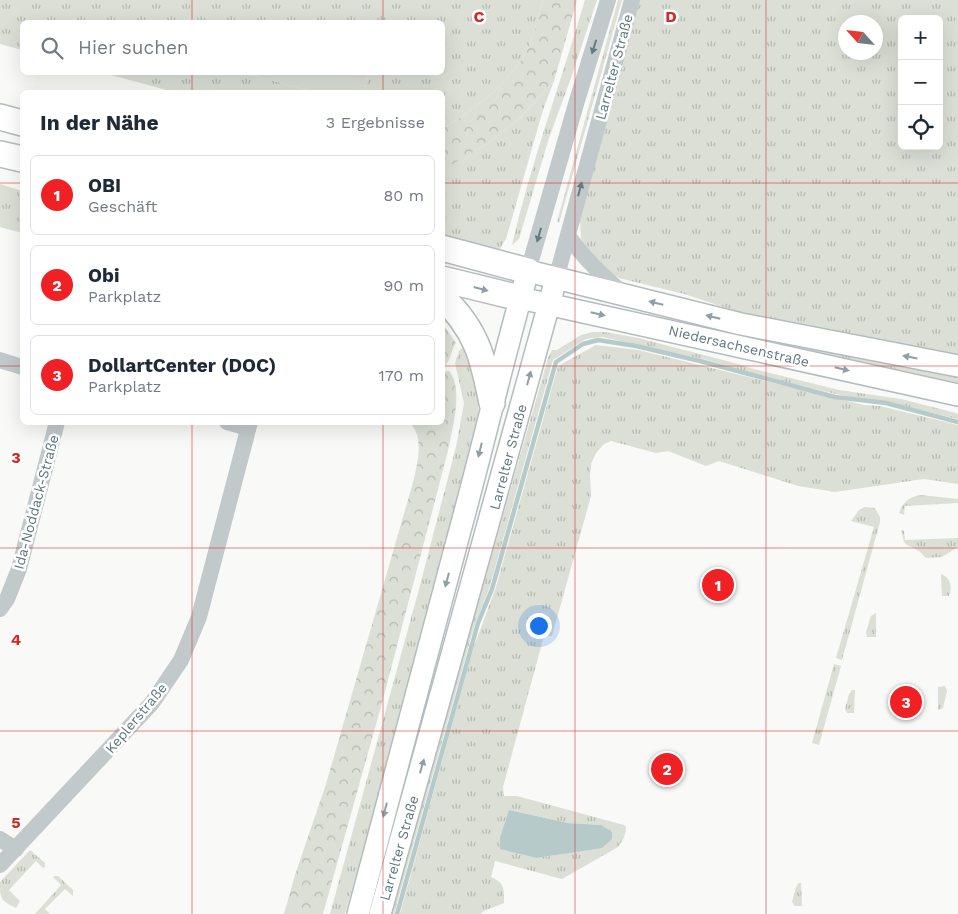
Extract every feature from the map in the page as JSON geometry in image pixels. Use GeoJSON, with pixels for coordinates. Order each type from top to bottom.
{"type":"FeatureCollection","features":[{"type":"Feature","properties":{"kind":"highway"},"geometry":{"type":"LineString","coordinates":[[0,117],[20,122]]}},
{"type":"Feature","properties":{"kind":"highway"},"geometry":{"type":"LineString","coordinates":[[445,249],[528,271]]}},
{"type":"Feature","properties":{"kind":"highway"},"geometry":{"type":"LineString","coordinates":[[445,280],[520,298]]}},
{"type":"Feature","properties":{"kind":"highway"},"geometry":{"type":"LineString","coordinates":[[445,300],[458,312],[474,338],[481,354],[492,403]]}},
{"type":"Feature","properties":{"kind":"main road","name":"Niedersachsenstraße"},"geometry":{"type":"LineString","coordinates":[[528,271],[742,324],[958,366]]}},
{"type":"Feature","properties":{"kind":"main road","name":"Larrelter Straße"},"geometry":{"type":"LineString","coordinates":[[358,914],[528,271]]}},
{"type":"Feature","properties":{"kind":"main road","name":"Larrelter Straße"},"geometry":{"type":"LineString","coordinates":[[380,914],[556,279]]}},
{"type":"Feature","properties":{"kind":"main road","name":"Niedersachsenstraße"},"geometry":{"type":"LineString","coordinates":[[520,298],[958,395]]}},
{"type":"Feature","properties":{"kind":"street","name":"Larrelter Straße"},"geometry":{"type":"LineString","coordinates":[[528,271],[608,0]]}},
{"type":"Feature","properties":{"kind":"street","name":"Larrelter Straße"},"geometry":{"type":"LineString","coordinates":[[556,279],[632,0]]}},
{"type":"Feature","properties":{"kind":"street"},"geometry":{"type":"LineString","coordinates":[[568,236],[594,268],[626,296]]}},
{"type":"Feature","properties":{"kind":"street"},"geometry":{"type":"LineString","coordinates":[[0,360],[20,366]]}},
{"type":"Feature","properties":{"kind":"street","name":"Ida-Noddack-Straße"},"geometry":{"type":"LineString","coordinates":[[0,609],[7,599],[19,568],[56,425]]}},
{"type":"Feature","properties":{"kind":"street","name":"Keplerstraße"},"geometry":{"type":"LineString","coordinates":[[0,865],[152,703],[181,660],[199,617],[249,425]]}},
{"type":"Feature","properties":{"kind":"street"},"geometry":{"type":"LineString","coordinates":[[0,839],[16,849]]}},
{"type":"Feature","properties":{"kind":"green space"},"geometry":{"type":"Polygon","coordinates":[[[0,0],[543,0],[531,41],[515,68],[494,92],[445,127],[445,90],[365,90],[368,75],[445,75],[445,20],[20,20],[20,49],[0,44],[0,0]]]}},
{"type":"Feature","properties":{"kind":"green space"},"geometry":{"type":"Polygon","coordinates":[[[543,0],[577,0],[554,81],[519,119],[485,145],[445,169],[445,127],[494,92],[524,55],[534,31],[543,0]]]}},
{"type":"Feature","properties":{"kind":"green space"},"geometry":{"type":"Polygon","coordinates":[[[585,0],[597,0],[549,138],[519,239],[512,245],[537,153],[585,0]]]}},
{"type":"Feature","properties":{"kind":"green space"},"geometry":{"type":"Polygon","coordinates":[[[618,0],[622,0],[559,223],[557,222],[618,0]]]}},
{"type":"Feature","properties":{"kind":"green space"},"geometry":{"type":"Polygon","coordinates":[[[640,0],[958,0],[958,357],[887,341],[754,317],[684,294],[619,278],[600,267],[581,239],[580,219],[640,0]]]}},
{"type":"Feature","properties":{"kind":"green space"},"geometry":{"type":"Polygon","coordinates":[[[111,75],[253,75],[307,90],[167,90],[111,75]]]}},
{"type":"Feature","properties":{"kind":"green space"},"geometry":{"type":"Polygon","coordinates":[[[253,75],[368,75],[365,90],[307,90],[253,75]]]}},
{"type":"Feature","properties":{"kind":"green space"},"geometry":{"type":"Polygon","coordinates":[[[554,81],[543,110],[506,239],[499,250],[445,238],[445,168],[485,145],[519,119],[554,81]]]}},
{"type":"Feature","properties":{"kind":"green space"},"geometry":{"type":"Polygon","coordinates":[[[0,184],[20,190],[20,232],[0,227],[0,184]]]}},
{"type":"Feature","properties":{"kind":"green space"},"geometry":{"type":"Polygon","coordinates":[[[445,327],[456,343],[445,366],[445,327]]]}},
{"type":"Feature","properties":{"kind":"green space"},"geometry":{"type":"Polygon","coordinates":[[[710,329],[721,329],[921,367],[958,377],[958,384],[804,352],[710,329]]]}},
{"type":"Feature","properties":{"kind":"green space"},"geometry":{"type":"Polygon","coordinates":[[[605,332],[638,338],[839,390],[901,399],[958,414],[958,419],[885,402],[836,394],[757,375],[707,360],[602,337],[586,339],[553,360],[490,586],[474,627],[394,914],[388,914],[467,626],[480,596],[548,358],[552,350],[557,350],[581,335],[605,332]]]}},
{"type":"Feature","properties":{"kind":"green space"},"geometry":{"type":"Polygon","coordinates":[[[466,345],[479,395],[478,419],[461,491],[345,914],[330,914],[456,447],[464,403],[455,363],[459,351],[466,345]]]}},
{"type":"Feature","properties":{"kind":"green space"},"geometry":{"type":"Polygon","coordinates":[[[596,345],[638,350],[864,405],[880,406],[958,425],[958,484],[924,479],[835,492],[798,486],[719,461],[706,466],[668,451],[656,453],[611,441],[604,444],[596,453],[591,464],[591,496],[552,636],[544,636],[503,787],[504,796],[517,796],[624,825],[626,827],[624,837],[618,847],[562,879],[495,861],[491,877],[503,887],[504,903],[480,914],[400,914],[472,652],[496,587],[558,366],[596,345]],[[509,810],[537,858],[569,853],[601,825],[568,823],[509,810]]]}},
{"type":"Feature","properties":{"kind":"green space"},"geometry":{"type":"Polygon","coordinates":[[[449,371],[456,388],[456,410],[448,451],[382,703],[323,914],[284,914],[295,875],[326,784],[414,479],[419,449],[417,435],[411,425],[445,425],[445,372],[449,371]]]}},
{"type":"Feature","properties":{"kind":"green space"},"geometry":{"type":"Polygon","coordinates":[[[921,495],[958,499],[958,503],[905,506],[904,515],[899,513],[907,501],[921,495]]]}},
{"type":"Feature","properties":{"kind":"green space"},"geometry":{"type":"Polygon","coordinates":[[[865,507],[875,508],[880,517],[880,522],[842,660],[836,658],[874,527],[851,521],[859,510],[865,507]]]}},
{"type":"Feature","properties":{"kind":"green space"},"geometry":{"type":"Polygon","coordinates":[[[901,530],[904,531],[905,540],[958,538],[958,547],[942,557],[926,558],[919,551],[904,542],[901,530]]]}},
{"type":"Feature","properties":{"kind":"green space"},"geometry":{"type":"Polygon","coordinates":[[[941,574],[947,577],[950,583],[949,596],[942,596],[941,574]]]}},
{"type":"Feature","properties":{"kind":"green space"},"geometry":{"type":"Polygon","coordinates":[[[876,613],[876,637],[867,637],[866,632],[871,616],[876,613]]]}},
{"type":"Feature","properties":{"kind":"green space"},"geometry":{"type":"Polygon","coordinates":[[[834,664],[841,666],[819,745],[812,743],[834,664]]]}},
{"type":"Feature","properties":{"kind":"green space"},"geometry":{"type":"Polygon","coordinates":[[[945,686],[947,691],[943,708],[938,710],[938,687],[945,686]]]}},
{"type":"Feature","properties":{"kind":"green space"},"geometry":{"type":"Polygon","coordinates":[[[852,690],[855,690],[854,713],[847,713],[845,709],[852,690]]]}},
{"type":"Feature","properties":{"kind":"green space"},"geometry":{"type":"Polygon","coordinates":[[[30,850],[45,863],[45,867],[43,868],[36,861],[9,890],[20,901],[16,908],[2,899],[0,882],[30,850]]]}},
{"type":"Feature","properties":{"kind":"green space"},"geometry":{"type":"Polygon","coordinates":[[[58,876],[73,890],[73,896],[65,889],[45,909],[50,914],[35,914],[61,885],[53,877],[58,876]]]}},
{"type":"Feature","properties":{"kind":"green space"},"geometry":{"type":"Polygon","coordinates":[[[799,883],[801,883],[802,906],[795,906],[792,902],[799,883]]]}},
{"type":"Feature","properties":{"kind":"shaded area"},"geometry":{"type":"Polygon","coordinates":[[[509,810],[568,823],[601,825],[612,832],[612,839],[602,848],[537,858],[500,849],[500,838],[509,810]]]}},
{"type":"Feature","properties":{"kind":"waterway"},"geometry":{"type":"LineString","coordinates":[[397,914],[478,623],[492,589],[556,362],[583,344],[598,340],[636,346],[700,361],[835,397],[886,403],[958,422]]}},
{"type":"Feature","properties":{"kind":"place","name":"OBI"},"geometry":{"type":"Point","coordinates":[718,585]}},
{"type":"Feature","properties":{"kind":"place","name":"DollartCenter (DOC)"},"geometry":{"type":"Point","coordinates":[906,702]}},
{"type":"Feature","properties":{"kind":"place","name":"Obi"},"geometry":{"type":"Point","coordinates":[667,769]}}]}
